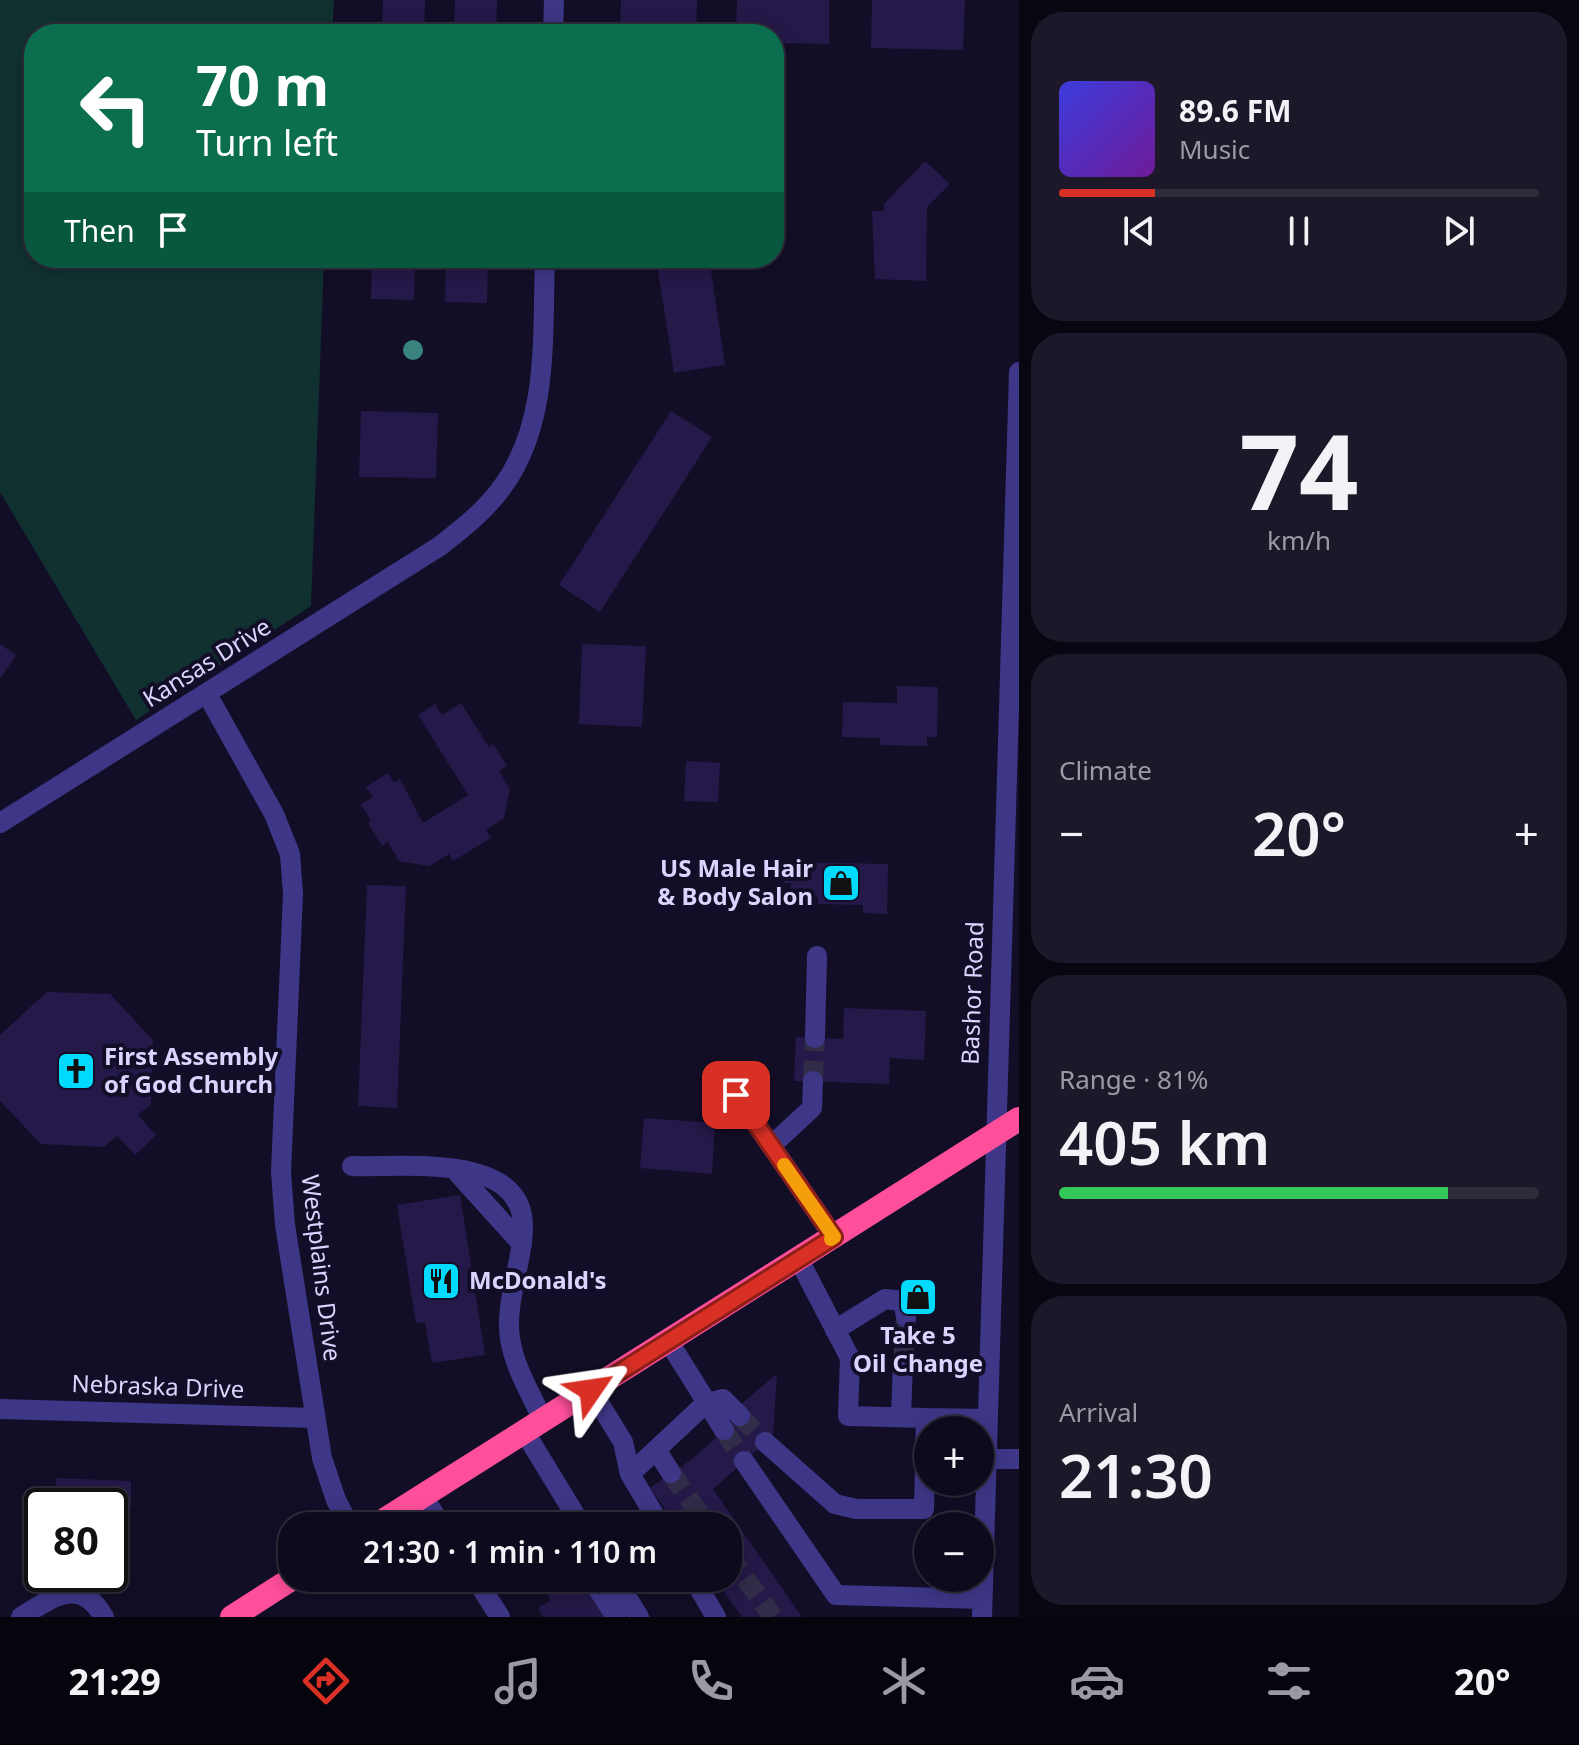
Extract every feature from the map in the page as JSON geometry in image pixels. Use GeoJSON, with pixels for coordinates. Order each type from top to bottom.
{"type":"FeatureCollection","features":[{"type":"Feature","properties":{"kind":"highway"},"geometry":{"type":"LineString","coordinates":[[397,1512],[1019,1119]]}},
{"type":"Feature","properties":{"kind":"highway"},"geometry":{"type":"LineString","coordinates":[[232,1617],[278,1588]]}},
{"type":"Feature","properties":{"kind":"street"},"geometry":{"type":"LineString","coordinates":[[553,24],[554,0]]}},
{"type":"Feature","properties":{"kind":"street","name":"Kansas Drive"},"geometry":{"type":"LineString","coordinates":[[0,823],[440,546],[479,515],[504,485],[527,442],[538,398],[544,268]]}},
{"type":"Feature","properties":{"kind":"street","name":"Bashor Road"},"geometry":{"type":"LineString","coordinates":[[988,1416],[994,1134],[1019,372]]}},
{"type":"Feature","properties":{"kind":"street","name":"Westplains Drive"},"geometry":{"type":"LineString","coordinates":[[207,694],[274,814],[290,854],[293,894],[281,1172],[285,1225],[314,1418],[336,1500],[342,1512]]}},
{"type":"Feature","properties":{"kind":"street"},"geometry":{"type":"LineString","coordinates":[[815,1038],[817,956]]}},
{"type":"Feature","properties":{"kind":"street"},"geometry":{"type":"LineString","coordinates":[[771,1146],[812,1108],[813,1081]]}},
{"type":"Feature","properties":{"kind":"street"},"geometry":{"type":"LineString","coordinates":[[736,1095],[834,1237]]}},
{"type":"Feature","properties":{"kind":"street"},"geometry":{"type":"LineString","coordinates":[[352,1166],[484,1174],[511,1190],[522,1212],[522,1244],[508,1325],[533,1426],[571,1512]]}},
{"type":"Feature","properties":{"kind":"street"},"geometry":{"type":"LineString","coordinates":[[455,1170],[522,1244]]}},
{"type":"Feature","properties":{"kind":"street"},"geometry":{"type":"LineString","coordinates":[[799,1260],[850,1358],[848,1416],[914,1418]]}},
{"type":"Feature","properties":{"kind":"street"},"geometry":{"type":"LineString","coordinates":[[835,1330],[885,1299],[903,1301],[906,1317]]}},
{"type":"Feature","properties":{"kind":"street"},"geometry":{"type":"LineString","coordinates":[[669,1342],[724,1430]]}},
{"type":"Feature","properties":{"kind":"street"},"geometry":{"type":"LineString","coordinates":[[901,1417],[903,1362]]}},
{"type":"Feature","properties":{"kind":"street"},"geometry":{"type":"LineString","coordinates":[[591,1390],[623,1442],[630,1474],[653,1512]]}},
{"type":"Feature","properties":{"kind":"street"},"geometry":{"type":"LineString","coordinates":[[630,1474],[705,1404],[723,1399],[740,1416]]}},
{"type":"Feature","properties":{"kind":"street","name":"Nebraska Drive"},"geometry":{"type":"LineString","coordinates":[[0,1409],[314,1418]]}},
{"type":"Feature","properties":{"kind":"street"},"geometry":{"type":"LineString","coordinates":[[765,1442],[835,1504],[856,1509],[924,1509],[924,1496]]}},
{"type":"Feature","properties":{"kind":"street"},"geometry":{"type":"LineString","coordinates":[[657,1451],[671,1473]]}},
{"type":"Feature","properties":{"kind":"street"},"geometry":{"type":"LineString","coordinates":[[994,1459],[1019,1459]]}},
{"type":"Feature","properties":{"kind":"street"},"geometry":{"type":"LineString","coordinates":[[744,1461],[836,1595],[907,1607],[982,1608]]}},
{"type":"Feature","properties":{"kind":"street"},"geometry":{"type":"LineString","coordinates":[[423,1496],[433,1512]]}},
{"type":"Feature","properties":{"kind":"street","name":"Bashor Road"},"geometry":{"type":"LineString","coordinates":[[982,1608],[986,1496]]}},
{"type":"Feature","properties":{"kind":"street"},"geometry":{"type":"LineString","coordinates":[[484,1592],[500,1617]]}},
{"type":"Feature","properties":{"kind":"street"},"geometry":{"type":"LineString","coordinates":[[600,1592],[616,1617]]}},
{"type":"Feature","properties":{"kind":"street"},"geometry":{"type":"LineString","coordinates":[[624,1592],[639,1617]]}},
{"type":"Feature","properties":{"kind":"street"},"geometry":{"type":"LineString","coordinates":[[701,1592],[716,1617]]}},
{"type":"Feature","properties":{"kind":"street"},"geometry":{"type":"LineString","coordinates":[[21,1617],[56,1595],[67,1593],[90,1599],[104,1617]]}},
{"type":"Feature","properties":{"kind":"green space"},"geometry":{"type":"Polygon","coordinates":[[[0,0],[334,0],[333,24],[24,24],[24,268],[324,268],[311,606],[136,720],[0,492],[0,0]]]}},
{"type":"Feature","properties":{"kind":"building"},"geometry":{"type":"Polygon","coordinates":[[[383,0],[425,0],[424,24],[382,24],[383,0]]]}},
{"type":"Feature","properties":{"kind":"building"},"geometry":{"type":"Polygon","coordinates":[[[455,0],[497,0],[496,24],[454,24],[455,0]]]}},
{"type":"Feature","properties":{"kind":"building"},"geometry":{"type":"Polygon","coordinates":[[[621,0],[697,0],[696,24],[620,24],[621,0]]]}},
{"type":"Feature","properties":{"kind":"building"},"geometry":{"type":"Polygon","coordinates":[[[737,0],[829,0],[829,44],[784,43],[784,24],[736,24],[737,0]]]}},
{"type":"Feature","properties":{"kind":"building"},"geometry":{"type":"Polygon","coordinates":[[[872,0],[965,0],[963,50],[871,48],[872,0]]]}},
{"type":"Feature","properties":{"kind":"building"},"geometry":{"type":"Polygon","coordinates":[[[925,161],[950,184],[927,207],[926,281],[875,279],[872,211],[884,211],[884,204],[925,161]]]}},
{"type":"Feature","properties":{"kind":"building"},"geometry":{"type":"Polygon","coordinates":[[[372,268],[415,268],[414,300],[371,299],[372,268]]]}},
{"type":"Feature","properties":{"kind":"building"},"geometry":{"type":"Polygon","coordinates":[[[446,268],[488,268],[487,303],[445,302],[446,268]]]}},
{"type":"Feature","properties":{"kind":"building"},"geometry":{"type":"Polygon","coordinates":[[[658,268],[710,268],[725,365],[674,373],[658,268]]]}},
{"type":"Feature","properties":{"kind":"building"},"geometry":{"type":"Polygon","coordinates":[[[361,411],[438,413],[436,478],[359,477],[361,411]]]}},
{"type":"Feature","properties":{"kind":"building"},"geometry":{"type":"Polygon","coordinates":[[[671,411],[712,437],[600,612],[559,585],[671,411]]]}},
{"type":"Feature","properties":{"kind":"building"},"geometry":{"type":"Polygon","coordinates":[[[0,644],[16,655],[0,679],[0,644]]]}},
{"type":"Feature","properties":{"kind":"building"},"geometry":{"type":"Polygon","coordinates":[[[582,644],[646,646],[642,727],[579,724],[582,644]]]}},
{"type":"Feature","properties":{"kind":"building"},"geometry":{"type":"Polygon","coordinates":[[[897,686],[938,687],[937,737],[927,737],[927,746],[880,745],[880,738],[842,737],[843,702],[897,703],[897,686]]]}},
{"type":"Feature","properties":{"kind":"building"},"geometry":{"type":"Polygon","coordinates":[[[461,703],[489,747],[493,744],[507,766],[499,771],[510,789],[504,818],[486,830],[491,838],[453,861],[449,854],[429,866],[399,861],[388,842],[382,846],[368,823],[371,821],[361,804],[373,797],[366,787],[388,773],[394,783],[400,779],[423,823],[468,795],[418,715],[435,704],[442,715],[461,703]]]}},
{"type":"Feature","properties":{"kind":"building"},"geometry":{"type":"Polygon","coordinates":[[[686,761],[720,763],[718,802],[684,801],[686,761]]]}},
{"type":"Feature","properties":{"kind":"building"},"geometry":{"type":"Polygon","coordinates":[[[784,862],[888,864],[887,914],[863,913],[863,905],[818,904],[818,897],[790,896],[791,883],[784,883],[784,862]]]}},
{"type":"Feature","properties":{"kind":"building"},"geometry":{"type":"Polygon","coordinates":[[[367,885],[406,886],[397,1108],[358,1106],[367,885]]]}},
{"type":"Feature","properties":{"kind":"building","name":"First Assembly of God Church"},"geometry":{"type":"Polygon","coordinates":[[[47,992],[110,994],[153,1040],[151,1104],[138,1115],[156,1135],[135,1155],[117,1136],[104,1147],[41,1144],[0,1101],[0,1035],[47,992]]]}},
{"type":"Feature","properties":{"kind":"building"},"geometry":{"type":"Polygon","coordinates":[[[844,1008],[926,1011],[924,1060],[890,1058],[889,1084],[794,1081],[796,1037],[843,1039],[844,1008]]]}},
{"type":"Feature","properties":{"kind":"building"},"geometry":{"type":"Polygon","coordinates":[[[644,1118],[715,1123],[712,1174],[640,1168],[644,1118]]]}},
{"type":"Feature","properties":{"kind":"building"},"geometry":{"type":"Polygon","coordinates":[[[460,1195],[485,1355],[432,1363],[425,1322],[416,1323],[397,1205],[460,1195]]]}},
{"type":"Feature","properties":{"kind":"building"},"geometry":{"type":"Polygon","coordinates":[[[777,1374],[773,1436],[713,1489],[729,1512],[667,1512],[650,1488],[692,1459],[740,1416],[741,1404],[777,1374]]]}},
{"type":"Feature","properties":{"kind":"building"},"geometry":{"type":"Polygon","coordinates":[[[56,1478],[131,1481],[131,1508],[128,1508],[128,1488],[56,1488],[56,1478]]]}},
{"type":"Feature","properties":{"kind":"building"},"geometry":{"type":"Polygon","coordinates":[[[742,1531],[802,1617],[742,1617],[724,1592],[742,1592],[742,1531]]]}},
{"type":"Feature","properties":{"kind":"building"},"geometry":{"type":"Polygon","coordinates":[[[546,1592],[593,1592],[609,1617],[543,1617],[538,1608],[551,1600],[546,1592]]]}},
{"type":"Feature","properties":{"kind":"tunnel"},"geometry":{"type":"LineString","coordinates":[[813,1081],[815,1038]]}},
{"type":"Feature","properties":{"kind":"tunnel"},"geometry":{"type":"LineString","coordinates":[[903,1362],[906,1317]]}},
{"type":"Feature","properties":{"kind":"tunnel"},"geometry":{"type":"LineString","coordinates":[[740,1416],[765,1442]]}},
{"type":"Feature","properties":{"kind":"tunnel"},"geometry":{"type":"LineString","coordinates":[[724,1430],[744,1461]]}},
{"type":"Feature","properties":{"kind":"tunnel"},"geometry":{"type":"LineString","coordinates":[[671,1473],[698,1512]]}},
{"type":"Feature","properties":{"kind":"tunnel"},"geometry":{"type":"LineString","coordinates":[[742,1574],[773,1617]]}},
{"type":"Feature","properties":{"kind":"slow traffic"},"geometry":{"type":"LineString","coordinates":[[784,1165],[834,1237],[831,1239]]}},
{"type":"Feature","properties":{"kind":"place","name":"US Male Hair & Body Salon"},"geometry":{"type":"Point","coordinates":[841,883]}},
{"type":"Feature","properties":{"kind":"place","name":"First Assembly of God Church"},"geometry":{"type":"Point","coordinates":[76,1071]}},
{"type":"Feature","properties":{"kind":"place","name":"McDonald's"},"geometry":{"type":"Point","coordinates":[441,1281]}},
{"type":"Feature","properties":{"kind":"place","name":"Take 5 Oil Change"},"geometry":{"type":"Point","coordinates":[918,1297]}},
{"type":"Feature","properties":{"kind":"route"},"geometry":{"type":"LineString","coordinates":[[591,1390],[834,1237],[736,1095]]}}]}
